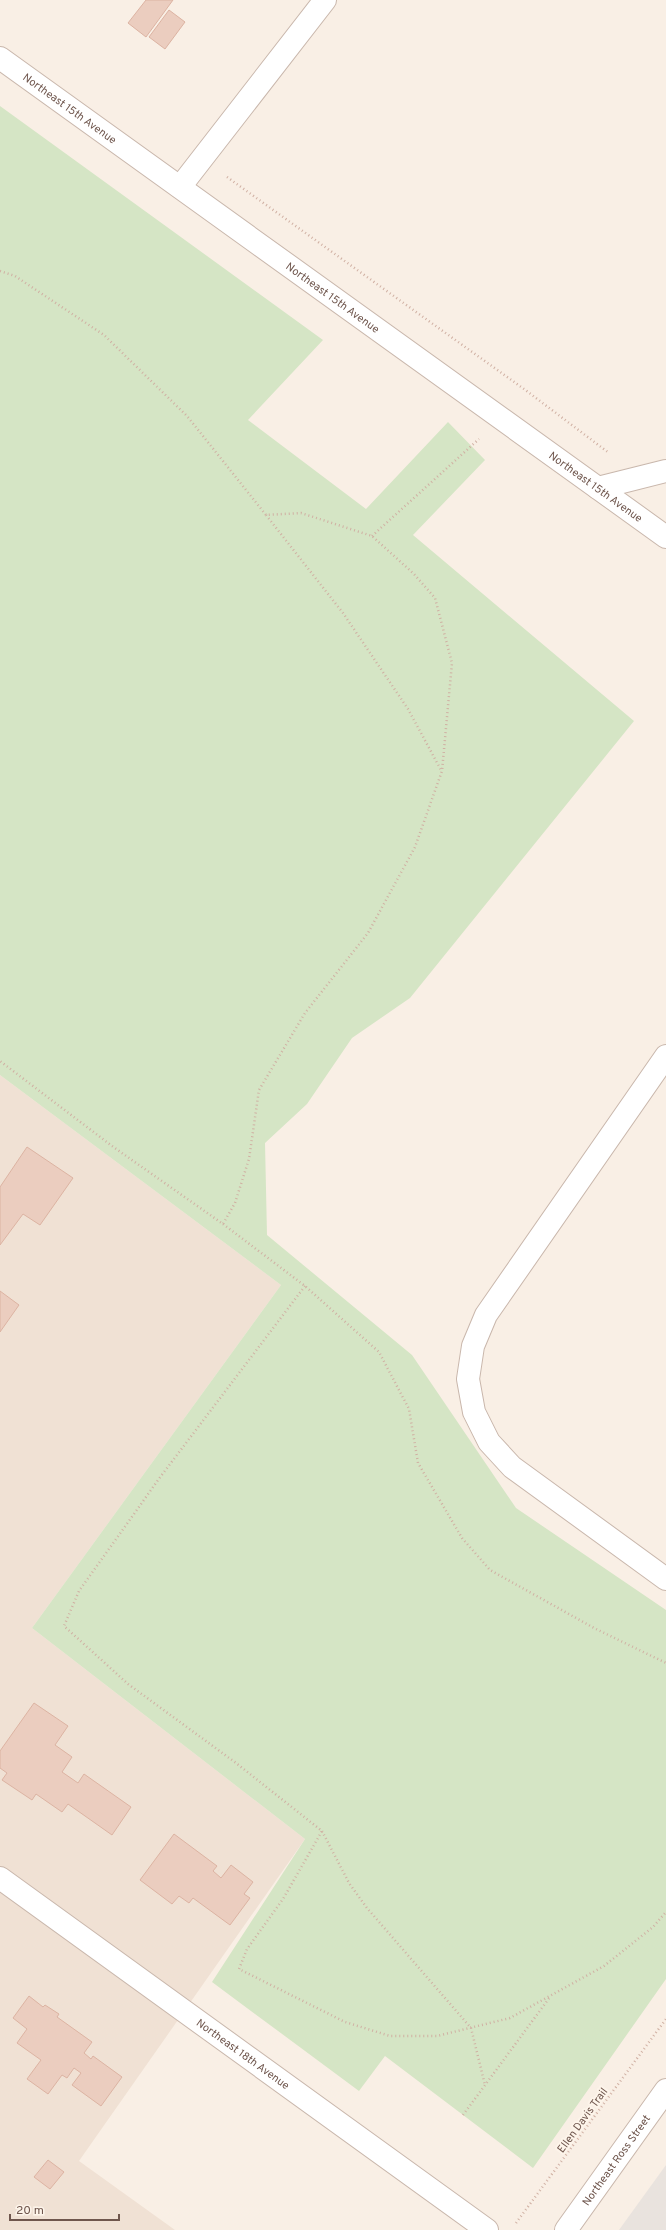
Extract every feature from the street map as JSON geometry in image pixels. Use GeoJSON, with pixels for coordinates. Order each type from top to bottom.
{"type":"FeatureCollection","features":[{"type":"Feature","properties":{"kind":"street"},"geometry":{"type":"LineString","coordinates":[[180,187],[325,0]]}},
{"type":"Feature","properties":{"kind":"street","name":"Northeast 15th Avenue"},"geometry":{"type":"LineString","coordinates":[[0,58],[666,537]]}},
{"type":"Feature","properties":{"kind":"street"},"geometry":{"type":"LineString","coordinates":[[598,488],[666,471]]}},
{"type":"Feature","properties":{"kind":"street"},"geometry":{"type":"LineString","coordinates":[[666,1056],[486,1315],[473,1346],[468,1379],[474,1412],[489,1442],[512,1467],[666,1579]]}},
{"type":"Feature","properties":{"kind":"street","name":"Northeast 18th Avenue"},"geometry":{"type":"LineString","coordinates":[[0,1878],[487,2230]]}},
{"type":"Feature","properties":{"kind":"street","name":"Northeast Ross Street"},"geometry":{"type":"LineString","coordinates":[[566,2230],[666,2090]]}},
{"type":"Feature","properties":{"kind":"path"},"geometry":{"type":"LineString","coordinates":[[202,159],[524,389],[642,477]]}},
{"type":"Feature","properties":{"kind":"path"},"geometry":{"type":"LineString","coordinates":[[0,271],[15,276],[104,335],[187,416],[343,613],[408,709],[442,771]]}},
{"type":"Feature","properties":{"kind":"path"},"geometry":{"type":"LineString","coordinates":[[372,536],[470,446],[503,420],[524,389]]}},
{"type":"Feature","properties":{"kind":"path"},"geometry":{"type":"LineString","coordinates":[[223,1224],[235,1203],[249,1159],[259,1090],[305,1013],[368,933],[415,847],[442,771],[452,663],[435,598],[414,574],[372,536],[301,513],[266,515]]}},
{"type":"Feature","properties":{"kind":"path"},"geometry":{"type":"LineString","coordinates":[[0,1061],[112,1146],[223,1224],[305,1286],[379,1352],[409,1409],[418,1463],[462,1538],[490,1570],[594,1628],[666,1663]]}},
{"type":"Feature","properties":{"kind":"path"},"geometry":{"type":"LineString","coordinates":[[305,1286],[161,1476],[88,1578],[79,1591],[64,1626],[128,1684],[236,1763],[322,1831],[349,1884],[367,1908],[471,2028],[485,2085]]}},
{"type":"Feature","properties":{"kind":"path"},"geometry":{"type":"LineString","coordinates":[[322,1831],[283,1899],[247,1949],[239,1969],[345,2022],[390,2036],[437,2036],[510,2018],[604,1966],[653,1927],[666,1912]]}},
{"type":"Feature","properties":{"kind":"path"},"geometry":{"type":"LineString","coordinates":[[462,2115],[552,1995]]}},
{"type":"Feature","properties":{"kind":"path","name":"Ellen Davis Trail"},"geometry":{"type":"LineString","coordinates":[[516,2224],[666,2019]]}},
{"type":"Feature","properties":{"kind":"shaded area"},"geometry":{"type":"Polygon","coordinates":[[[0,1075],[281,1285],[32,1628],[305,1839],[79,2161],[175,2230],[0,2230],[0,1075]]]}},
{"type":"Feature","properties":{"kind":"shaded area"},"geometry":{"type":"Polygon","coordinates":[[[666,2165],[666,2230],[619,2230],[666,2165]]]}},
{"type":"Feature","properties":{"kind":"green space"},"geometry":{"type":"Polygon","coordinates":[[[0,106],[323,340],[248,420],[366,509],[448,422],[485,460],[413,535],[634,721],[410,998],[352,1038],[307,1104],[265,1143],[267,1235],[412,1355],[516,1508],[666,1610],[666,1979],[533,2168],[385,2056],[359,2091],[212,1982],[305,1839],[32,1628],[281,1285],[0,1075],[0,106]]]}},
{"type":"Feature","properties":{"kind":"building"},"geometry":{"type":"Polygon","coordinates":[[[146,0],[173,0],[146,37],[128,23],[146,0]]]}},
{"type":"Feature","properties":{"kind":"building"},"geometry":{"type":"Polygon","coordinates":[[[169,10],[185,22],[165,49],[149,37],[169,10]]]}},
{"type":"Feature","properties":{"kind":"building"},"geometry":{"type":"Polygon","coordinates":[[[27,1147],[73,1178],[40,1225],[23,1214],[0,1245],[0,1187],[27,1147]]]}},
{"type":"Feature","properties":{"kind":"building"},"geometry":{"type":"Polygon","coordinates":[[[0,1291],[19,1305],[0,1332],[0,1291]]]}},
{"type":"Feature","properties":{"kind":"building"},"geometry":{"type":"Polygon","coordinates":[[[34,1703],[68,1726],[55,1745],[72,1757],[62,1772],[78,1783],[84,1774],[131,1807],[112,1835],[68,1804],[62,1812],[36,1794],[32,1800],[2,1780],[7,1773],[0,1768],[0,1751],[34,1703]]]}},
{"type":"Feature","properties":{"kind":"building"},"geometry":{"type":"Polygon","coordinates":[[[174,1834],[217,1866],[213,1871],[221,1878],[231,1865],[253,1882],[244,1894],[250,1898],[230,1925],[193,1898],[189,1903],[179,1896],[172,1904],[140,1880],[174,1834]]]}},
{"type":"Feature","properties":{"kind":"building"},"geometry":{"type":"Polygon","coordinates":[[[29,1996],[43,2007],[45,2005],[59,2014],[57,2017],[92,2042],[84,2053],[91,2059],[93,2056],[122,2077],[101,2106],[72,2085],[81,2073],[74,2068],[67,2078],[62,2075],[48,2094],[27,2079],[41,2060],[17,2043],[27,2029],[13,2018],[29,1996]]]}},
{"type":"Feature","properties":{"kind":"building"},"geometry":{"type":"Polygon","coordinates":[[[48,2160],[64,2172],[50,2189],[34,2177],[48,2160]]]}}]}
